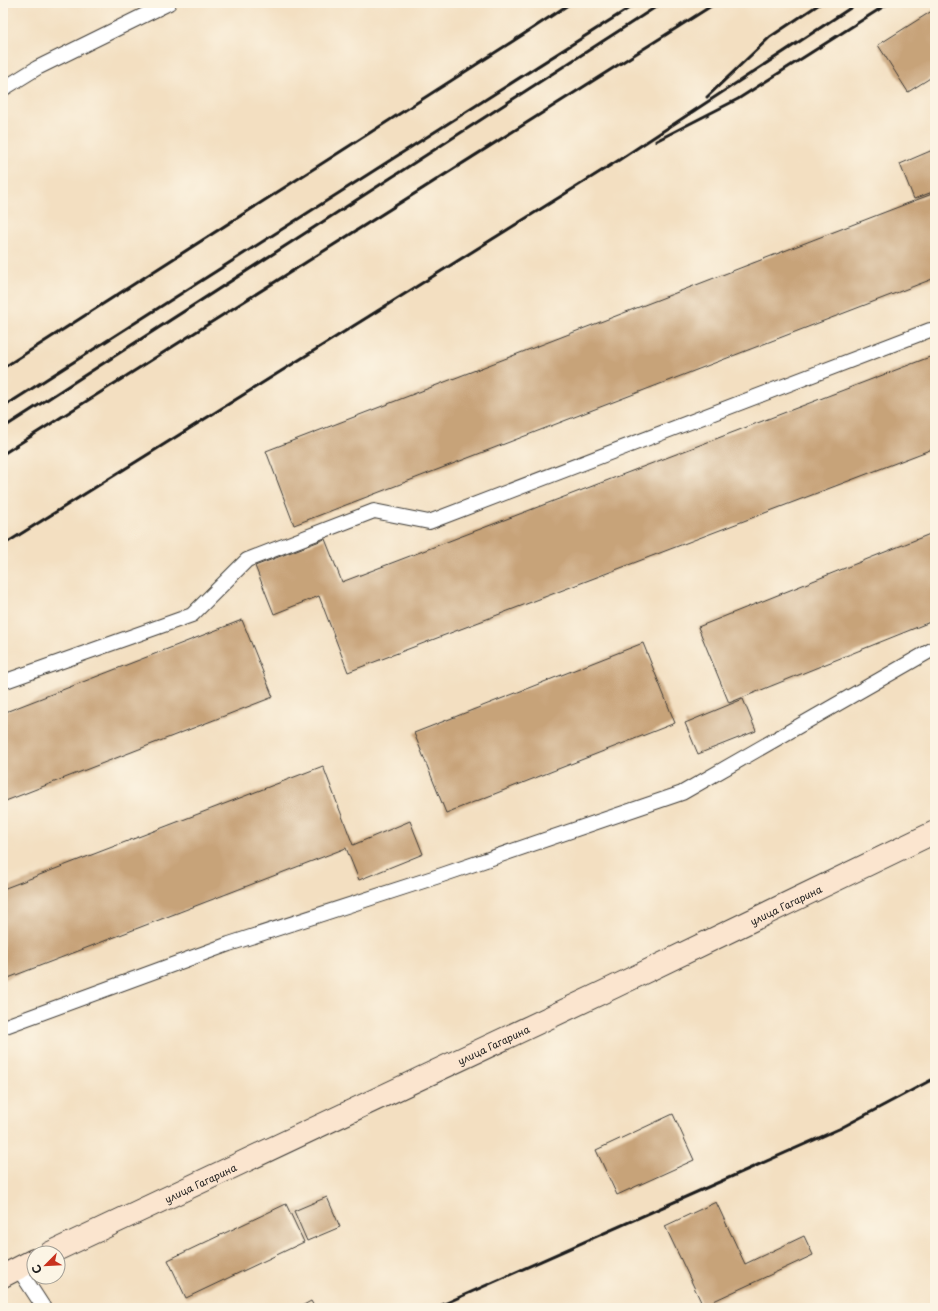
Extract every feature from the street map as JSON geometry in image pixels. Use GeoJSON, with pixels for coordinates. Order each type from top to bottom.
{"type":"FeatureCollection","features":[{"type":"Feature","properties":{"kind":"street","name":"улица Гагарина"},"geometry":{"type":"LineString","coordinates":[[66,1245],[614,987],[935,832]]}},
{"type":"Feature","properties":{"kind":"lane"},"geometry":{"type":"LineString","coordinates":[[3,89],[37,68],[169,3]]}},
{"type":"Feature","properties":{"kind":"lane"},"geometry":{"type":"LineString","coordinates":[[3,682],[192,615],[246,560],[374,511],[429,522],[930,330]]}},
{"type":"Feature","properties":{"kind":"lane"},"geometry":{"type":"LineString","coordinates":[[3,1027],[229,944],[442,875],[682,793],[935,648]]}},
{"type":"Feature","properties":{"kind":"lane"},"geometry":{"type":"LineString","coordinates":[[18,1268],[44,1308]]}},
{"type":"Feature","properties":{"kind":"building"},"geometry":{"type":"Polygon","coordinates":[[[935,9],[935,75],[908,92],[878,45],[935,9]]]}},
{"type":"Feature","properties":{"kind":"building"},"geometry":{"type":"Polygon","coordinates":[[[935,149],[935,191],[914,199],[900,164],[935,149]]]}},
{"type":"Feature","properties":{"kind":"building"},"geometry":{"type":"Polygon","coordinates":[[[932,194],[935,202],[935,278],[294,525],[266,451],[932,194]]]}},
{"type":"Feature","properties":{"kind":"building"},"geometry":{"type":"Polygon","coordinates":[[[935,355],[935,448],[348,672],[319,596],[274,614],[255,566],[325,539],[342,582],[935,355]]]}},
{"type":"Feature","properties":{"kind":"building"},"geometry":{"type":"Polygon","coordinates":[[[935,532],[935,620],[729,703],[698,627],[935,532]]]}},
{"type":"Feature","properties":{"kind":"building"},"geometry":{"type":"Polygon","coordinates":[[[242,620],[273,697],[3,802],[3,713],[242,620]]]}},
{"type":"Feature","properties":{"kind":"building"},"geometry":{"type":"Polygon","coordinates":[[[643,643],[675,723],[446,813],[414,733],[643,643]]]}},
{"type":"Feature","properties":{"kind":"building"},"geometry":{"type":"Polygon","coordinates":[[[743,699],[756,731],[698,754],[685,723],[743,699]]]}},
{"type":"Feature","properties":{"kind":"building"},"geometry":{"type":"Polygon","coordinates":[[[323,766],[353,845],[410,821],[423,854],[359,880],[346,848],[3,980],[3,889],[323,766]]]}},
{"type":"Feature","properties":{"kind":"building"},"geometry":{"type":"Polygon","coordinates":[[[673,1114],[694,1160],[617,1195],[596,1150],[673,1114]]]}},
{"type":"Feature","properties":{"kind":"building"},"geometry":{"type":"Polygon","coordinates":[[[327,1197],[340,1227],[307,1241],[294,1211],[327,1197]]]}},
{"type":"Feature","properties":{"kind":"building"},"geometry":{"type":"Polygon","coordinates":[[[716,1202],[745,1264],[804,1236],[813,1255],[703,1306],[665,1226],[716,1202]]]}},
{"type":"Feature","properties":{"kind":"building"},"geometry":{"type":"Polygon","coordinates":[[[286,1204],[304,1242],[186,1298],[168,1260],[286,1204]]]}},
{"type":"Feature","properties":{"kind":"building"},"geometry":{"type":"Polygon","coordinates":[[[311,1301],[315,1308],[298,1308],[311,1301]]]}},
{"type":"Feature","properties":{"kind":"railway"},"geometry":{"type":"LineString","coordinates":[[3,368],[571,3]]}},
{"type":"Feature","properties":{"kind":"railway"},"geometry":{"type":"LineString","coordinates":[[3,407],[637,3]]}},
{"type":"Feature","properties":{"kind":"railway"},"geometry":{"type":"LineString","coordinates":[[3,428],[662,3]]}},
{"type":"Feature","properties":{"kind":"railway"},"geometry":{"type":"LineString","coordinates":[[3,454],[716,3]]}},
{"type":"Feature","properties":{"kind":"railway"},"geometry":{"type":"LineString","coordinates":[[707,97],[770,37],[821,3]]}},
{"type":"Feature","properties":{"kind":"railway"},"geometry":{"type":"LineString","coordinates":[[3,545],[619,160],[858,3]]}},
{"type":"Feature","properties":{"kind":"railway"},"geometry":{"type":"LineString","coordinates":[[656,141],[738,99],[889,3]]}},
{"type":"Feature","properties":{"kind":"railway"},"geometry":{"type":"LineString","coordinates":[[435,1308],[839,1129],[935,1078]]}}]}
